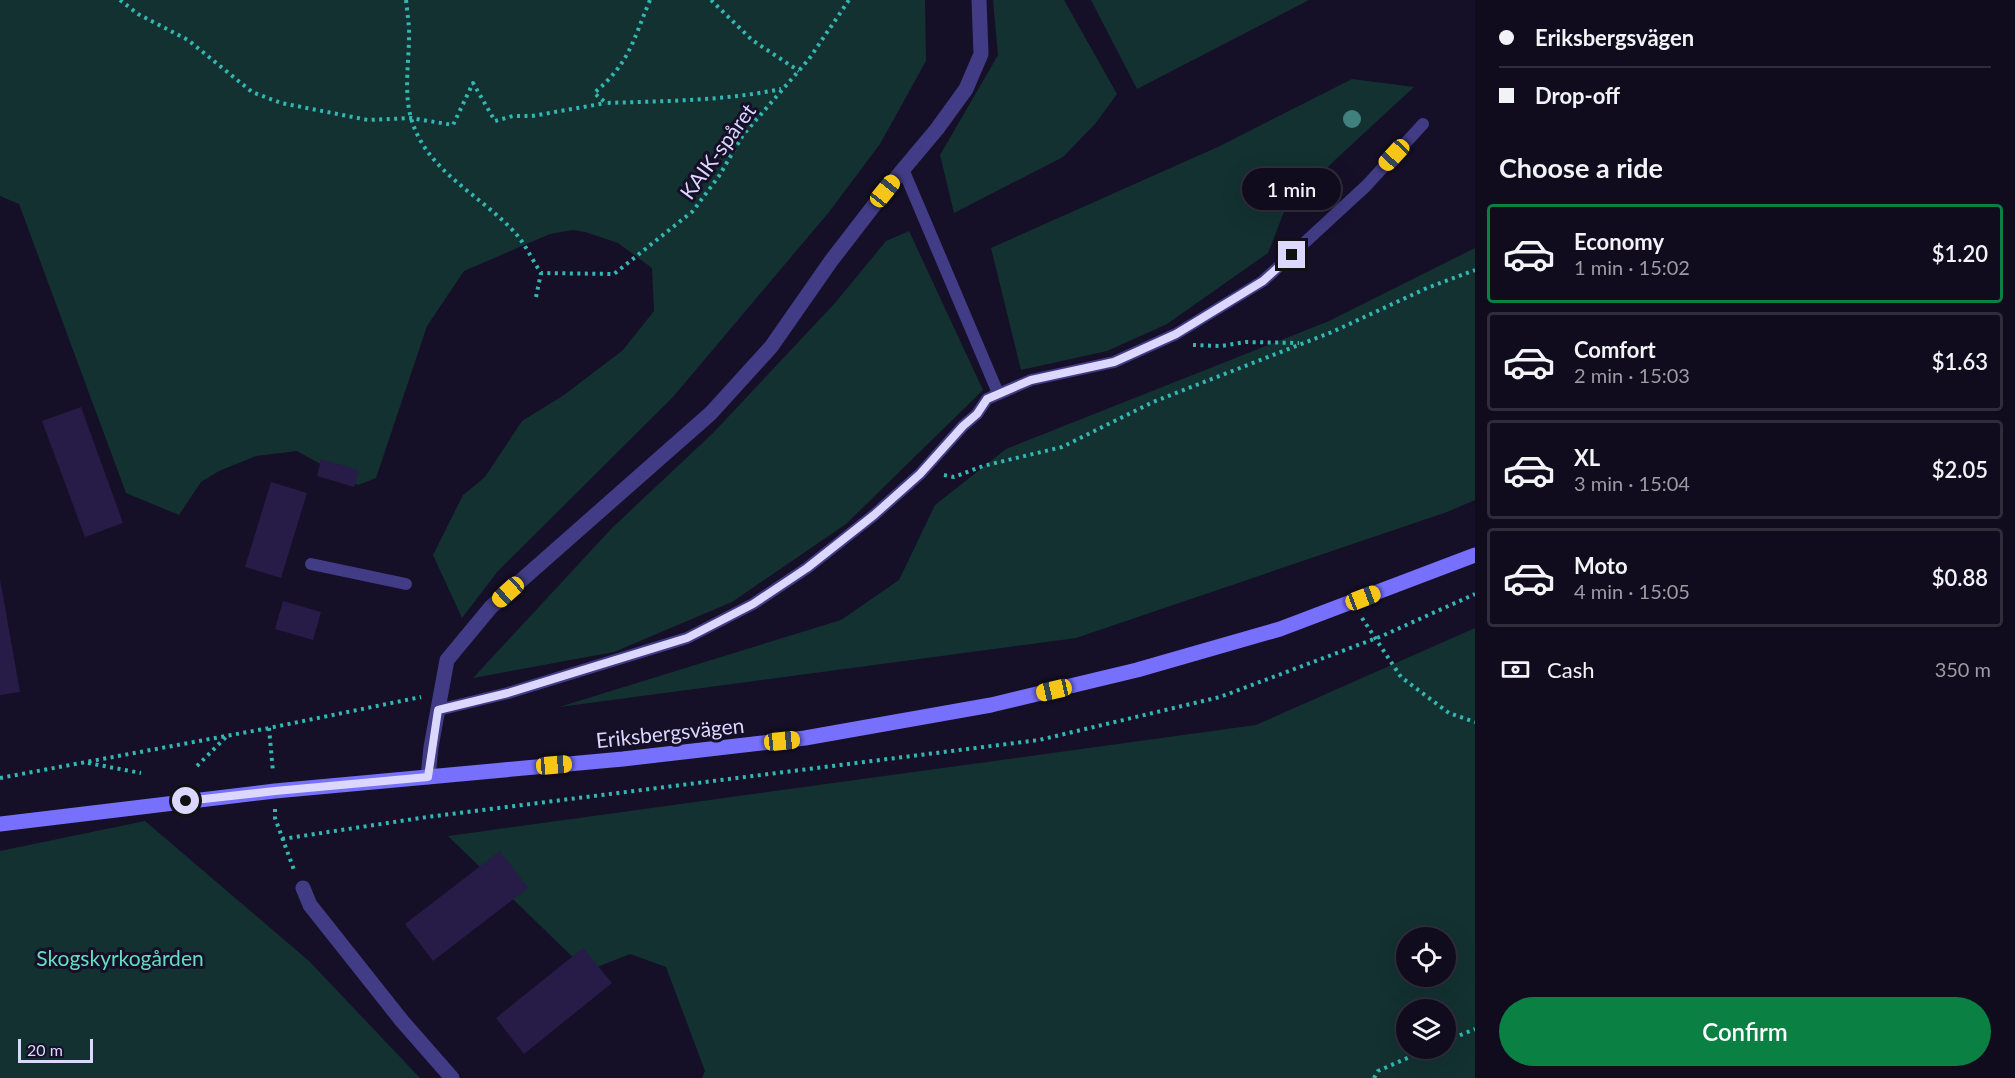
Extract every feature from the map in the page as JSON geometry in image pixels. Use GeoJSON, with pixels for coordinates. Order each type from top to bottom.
{"type":"FeatureCollection","features":[{"type":"Feature","properties":{"kind":"main road","name":"Eriksbergsvägen"},"geometry":{"type":"LineString","coordinates":[[0,824],[275,791],[623,759],[805,738],[991,705],[1159,664],[1280,629],[1475,555]]}},
{"type":"Feature","properties":{"kind":"street"},"geometry":{"type":"LineString","coordinates":[[428,777],[447,660],[491,607],[711,413],[771,346],[831,261],[937,129],[966,89],[981,54],[979,0]]}},
{"type":"Feature","properties":{"kind":"street"},"geometry":{"type":"LineString","coordinates":[[303,888],[310,905],[402,1021],[452,1078]]}},
{"type":"Feature","properties":{"kind":"lane"},"geometry":{"type":"LineString","coordinates":[[438,710],[508,693],[687,638],[753,604],[807,568],[874,515],[928,465],[977,414],[987,399],[1031,380],[1114,362],[1176,334],[1263,281],[1366,186],[1423,124]]}},
{"type":"Feature","properties":{"kind":"lane"},"geometry":{"type":"LineString","coordinates":[[903,170],[998,393]]}},
{"type":"Feature","properties":{"kind":"lane"},"geometry":{"type":"LineString","coordinates":[[311,564],[406,584]]}},
{"type":"Feature","properties":{"kind":"path"},"geometry":{"type":"LineString","coordinates":[[120,0],[138,14],[188,40],[252,92],[281,103],[369,120],[411,118],[453,124],[473,83],[495,121],[513,116],[532,116],[606,104],[742,97],[783,88]]}},
{"type":"Feature","properties":{"kind":"path"},"geometry":{"type":"LineString","coordinates":[[406,0],[409,27],[407,78],[411,118],[436,165],[495,213],[518,236],[541,273],[536,297]]}},
{"type":"Feature","properties":{"kind":"path"},"geometry":{"type":"LineString","coordinates":[[606,104],[594,93],[611,79],[627,57],[650,0]]}},
{"type":"Feature","properties":{"kind":"path"},"geometry":{"type":"LineString","coordinates":[[711,0],[752,40],[799,71]]}},
{"type":"Feature","properties":{"kind":"path","name":"KAIK-spåret"},"geometry":{"type":"LineString","coordinates":[[541,273],[614,274],[693,211],[719,176],[743,135],[809,59],[849,0]]}},
{"type":"Feature","properties":{"kind":"path"},"geometry":{"type":"LineString","coordinates":[[928,465],[942,475],[954,477],[983,466],[1062,447],[1153,402],[1303,344],[1427,288],[1475,270]]}},
{"type":"Feature","properties":{"kind":"path"},"geometry":{"type":"LineString","coordinates":[[1176,334],[1195,346],[1246,342],[1303,344]]}},
{"type":"Feature","properties":{"kind":"path"},"geometry":{"type":"LineString","coordinates":[[1351,602],[1401,677],[1449,713],[1475,722]]}},
{"type":"Feature","properties":{"kind":"path"},"geometry":{"type":"LineString","coordinates":[[0,778],[441,693]]}},
{"type":"Feature","properties":{"kind":"path"},"geometry":{"type":"LineString","coordinates":[[197,766],[227,735]]}},
{"type":"Feature","properties":{"kind":"path"},"geometry":{"type":"LineString","coordinates":[[84,762],[141,773]]}},
{"type":"Feature","properties":{"kind":"path"},"geometry":{"type":"LineString","coordinates":[[275,818],[288,856],[303,888]]}},
{"type":"Feature","properties":{"kind":"path"},"geometry":{"type":"LineString","coordinates":[[1456,1037],[1475,1029]]}},
{"type":"Feature","properties":{"kind":"path"},"geometry":{"type":"LineString","coordinates":[[1374,1078],[1378,1071],[1405,1059]]}},
{"type":"Feature","properties":{"kind":"green space"},"geometry":{"type":"Polygon","coordinates":[[[0,0],[925,0],[926,61],[880,144],[829,212],[673,397],[498,571],[462,618],[433,555],[463,495],[485,477],[522,421],[564,395],[623,350],[654,311],[652,268],[618,243],[573,230],[550,234],[464,271],[427,326],[376,478],[358,485],[297,451],[256,456],[219,471],[201,482],[179,515],[126,493],[19,204],[0,196],[0,0]]]}},
{"type":"Feature","properties":{"kind":"green space"},"geometry":{"type":"Polygon","coordinates":[[[993,0],[1064,0],[1117,94],[1095,124],[1063,157],[954,213],[940,155],[998,55],[993,0]]]}},
{"type":"Feature","properties":{"kind":"green space"},"geometry":{"type":"Polygon","coordinates":[[[1091,0],[1309,0],[1137,89],[1091,0]]]}},
{"type":"Feature","properties":{"kind":"green space"},"geometry":{"type":"Polygon","coordinates":[[[1352,79],[1414,87],[1335,160],[1284,212],[1268,253],[1167,324],[1107,351],[1021,370],[991,248],[1220,146],[1352,79]]]}},
{"type":"Feature","properties":{"kind":"green space"},"geometry":{"type":"Polygon","coordinates":[[[909,231],[983,390],[846,524],[732,602],[614,652],[473,678],[612,528],[713,433],[835,303],[886,241],[909,231]]]}},
{"type":"Feature","properties":{"kind":"green space"},"geometry":{"type":"Polygon","coordinates":[[[1475,248],[1475,500],[1447,512],[1076,638],[559,707],[841,620],[899,580],[935,505],[1006,449],[1329,321],[1475,248]]]}},
{"type":"Feature","properties":{"kind":"green space"},"geometry":{"type":"Polygon","coordinates":[[[1475,628],[1475,1078],[702,1078],[705,1071],[666,967],[630,954],[587,971],[448,836],[1256,725],[1475,628]]]}},
{"type":"Feature","properties":{"kind":"green space","name":"Skogskyrkogården"},"geometry":{"type":"Polygon","coordinates":[[[145,821],[309,961],[420,1078],[0,1078],[0,851],[145,821]]]}},
{"type":"Feature","properties":{"kind":"building"},"geometry":{"type":"Polygon","coordinates":[[[81,407],[123,523],[85,537],[42,421],[81,407]]]}},
{"type":"Feature","properties":{"kind":"building"},"geometry":{"type":"Polygon","coordinates":[[[321,459],[359,470],[354,487],[317,476],[321,459]]]}},
{"type":"Feature","properties":{"kind":"building"},"geometry":{"type":"Polygon","coordinates":[[[271,482],[307,493],[281,578],[245,567],[271,482]]]}},
{"type":"Feature","properties":{"kind":"building"},"geometry":{"type":"Polygon","coordinates":[[[0,579],[20,692],[0,695],[0,579]]]}},
{"type":"Feature","properties":{"kind":"building"},"geometry":{"type":"Polygon","coordinates":[[[283,601],[321,612],[313,640],[275,629],[283,601]]]}},
{"type":"Feature","properties":{"kind":"building"},"geometry":{"type":"Polygon","coordinates":[[[500,851],[528,888],[433,961],[405,924],[500,851]]]}},
{"type":"Feature","properties":{"kind":"building"},"geometry":{"type":"Polygon","coordinates":[[[583,948],[612,983],[524,1054],[496,1018],[583,948]]]}},
{"type":"Feature","properties":{"kind":"route"},"geometry":{"type":"LineString","coordinates":[[186,801],[428,777],[438,710],[508,693],[687,638],[753,604],[807,568],[874,515],[920,474],[963,426],[977,414],[987,399],[1031,380],[1114,362],[1176,334],[1263,281],[1292,255]]}}]}
